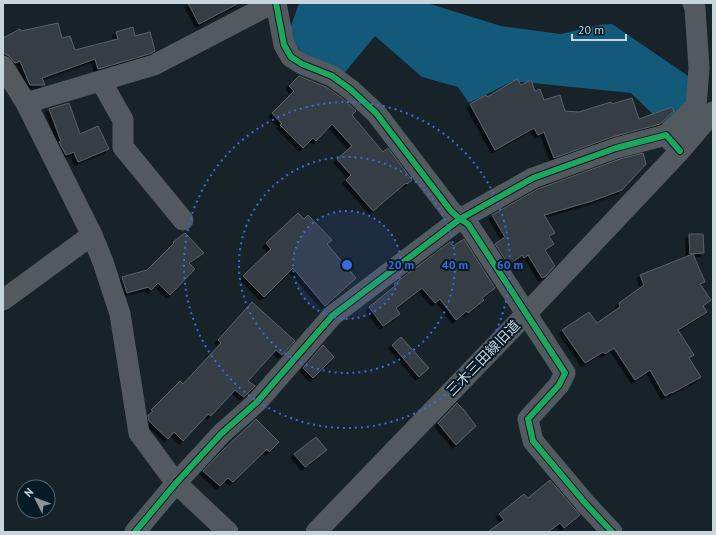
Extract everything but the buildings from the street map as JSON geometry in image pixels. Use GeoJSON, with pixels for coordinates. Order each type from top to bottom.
{"type":"FeatureCollection","features":[{"type":"Feature","properties":{"kind":"street"},"geometry":{"type":"LineString","coordinates":[[26,103],[154,65],[275,3],[284,45],[291,56],[302,64],[332,76],[350,89],[376,113],[451,211],[468,224],[565,373],[559,385],[528,419],[533,441],[585,503],[612,532]]}},
{"type":"Feature","properties":{"kind":"street"},"geometry":{"type":"LineString","coordinates":[[134,532],[222,433],[258,402],[332,316],[460,219],[533,178],[616,148],[666,135],[696,107],[699,68],[695,8],[693,3]]}},
{"type":"Feature","properties":{"kind":"street"},"geometry":{"type":"LineString","coordinates":[[3,66],[26,103],[104,262],[120,314],[140,433],[176,483],[228,532]]}},
{"type":"Feature","properties":{"kind":"street"},"geometry":{"type":"LineString","coordinates":[[101,81],[123,120],[122,147],[183,220]]}},
{"type":"Feature","properties":{"kind":"street","name":"三木三田線旧道"},"geometry":{"type":"LineString","coordinates":[[316,532],[680,151],[713,112]]}},
{"type":"Feature","properties":{"kind":"street"},"geometry":{"type":"LineString","coordinates":[[666,135],[680,151]]}},
{"type":"Feature","properties":{"kind":"street"},"geometry":{"type":"LineString","coordinates":[[3,300],[92,235]]}},
{"type":"Feature","properties":{"kind":"shaded area"},"geometry":{"type":"Polygon","coordinates":[[[299,3],[427,3],[501,26],[561,34],[599,25],[612,24],[694,80],[690,101],[667,128],[631,93],[513,81],[469,103],[458,87],[422,77],[375,36],[342,76],[322,68],[300,50],[291,39],[291,26],[299,3]]]}},
{"type":"Feature","properties":{"kind":"cycle path"},"geometry":{"type":"LineString","coordinates":[[276,3],[284,45],[291,57],[302,64],[332,76],[350,89],[376,113],[451,211],[468,224],[565,373],[559,385],[528,419],[533,441],[585,503],[612,532]]}},
{"type":"Feature","properties":{"kind":"cycle path"},"geometry":{"type":"LineString","coordinates":[[135,532],[176,483],[222,433],[257,402],[332,316],[460,219],[533,178],[616,148],[666,135],[680,151]]}}]}
